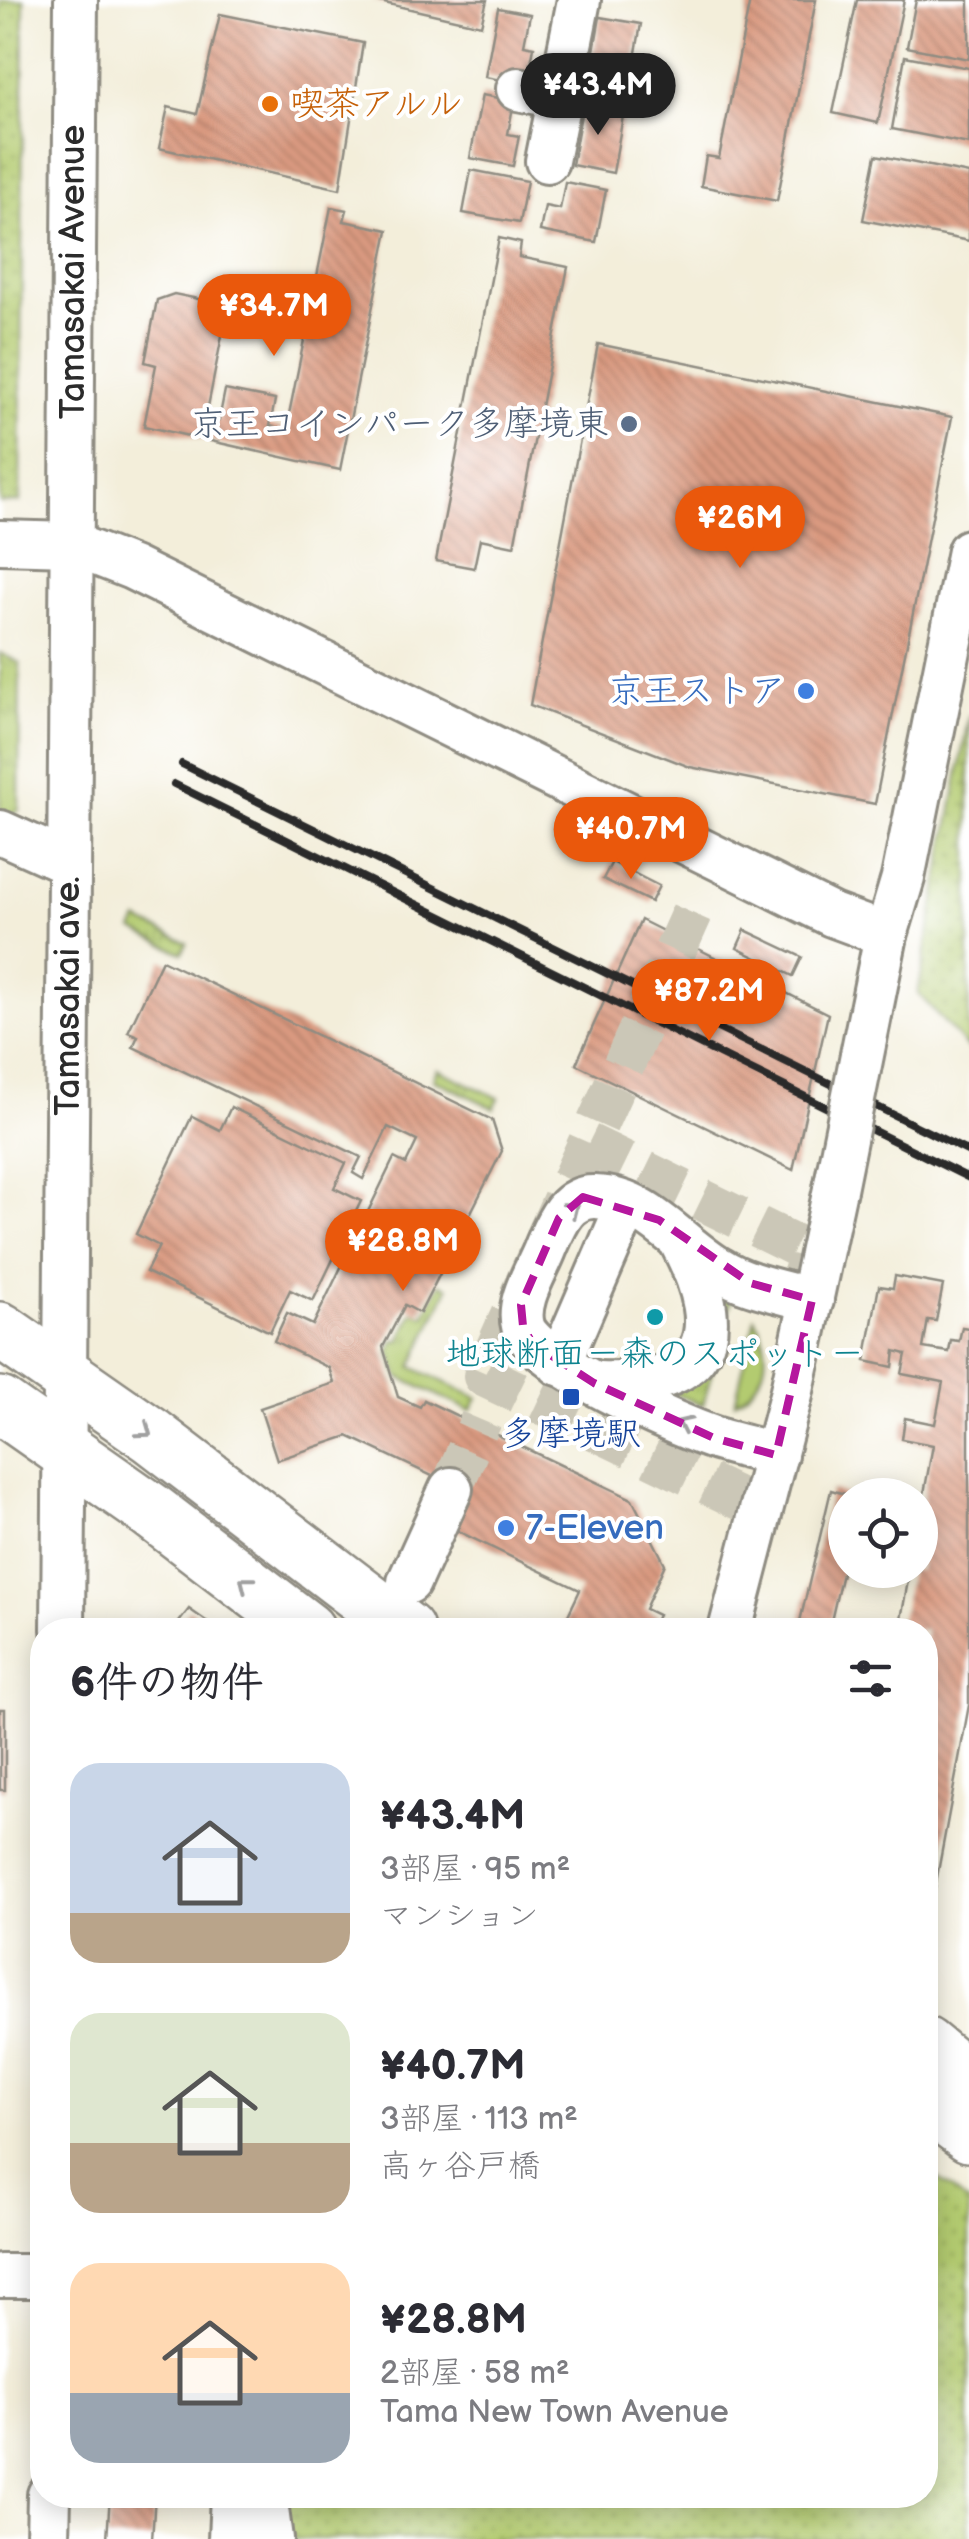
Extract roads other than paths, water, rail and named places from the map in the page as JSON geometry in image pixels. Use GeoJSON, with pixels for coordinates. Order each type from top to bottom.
{"type":"FeatureCollection","features":[{"type":"Feature","properties":{"kind":"main road"},"geometry":{"type":"LineString","coordinates":[[0,1330],[407,1606]]}},
{"type":"Feature","properties":{"kind":"main road"},"geometry":{"type":"LineString","coordinates":[[0,1405],[65,1448],[291,1618]]}},
{"type":"Feature","properties":{"kind":"main road"},"geometry":{"type":"LineString","coordinates":[[951,2073],[969,2134]]}},
{"type":"Feature","properties":{"kind":"street","name":"Tamasakai Avenue"},"geometry":{"type":"LineString","coordinates":[[72,544],[76,0]]}},
{"type":"Feature","properties":{"kind":"street"},"geometry":{"type":"LineString","coordinates":[[547,161],[579,0]]}},
{"type":"Feature","properties":{"kind":"street"},"geometry":{"type":"LineString","coordinates":[[518,88],[560,97]]}},
{"type":"Feature","properties":{"kind":"street"},"geometry":{"type":"LineString","coordinates":[[0,542],[72,544],[132,568],[832,916],[886,935]]}},
{"type":"Feature","properties":{"kind":"street","name":"Tamasakai ave."},"geometry":{"type":"LineString","coordinates":[[65,1448],[72,544]]}},
{"type":"Feature","properties":{"kind":"street"},"geometry":{"type":"LineString","coordinates":[[733,1618],[812,1300],[886,935],[904,878],[960,638],[969,551]]}},
{"type":"Feature","properties":{"kind":"street"},"geometry":{"type":"LineString","coordinates":[[0,832],[69,864]]}},
{"type":"Feature","properties":{"kind":"street"},"geometry":{"type":"LineString","coordinates":[[776,1455],[714,1438],[577,1373],[532,1343],[523,1326],[522,1305],[559,1218],[583,1197],[600,1197],[659,1220],[717,1268],[744,1282],[812,1300]]}},
{"type":"Feature","properties":{"kind":"street"},"geometry":{"type":"LineString","coordinates":[[577,1373],[627,1206]]}},
{"type":"Feature","properties":{"kind":"street"},"geometry":{"type":"LineString","coordinates":[[577,1373],[628,1384],[660,1378],[691,1363],[703,1344],[706,1302],[700,1278],[680,1239]]}},
{"type":"Feature","properties":{"kind":"street"},"geometry":{"type":"LineString","coordinates":[[63,1618],[65,1448]]}},
{"type":"Feature","properties":{"kind":"street"},"geometry":{"type":"LineString","coordinates":[[407,1606],[451,1489]]}},
{"type":"Feature","properties":{"kind":"street"},"geometry":{"type":"LineString","coordinates":[[0,2276],[30,2276]]}},
{"type":"Feature","properties":{"kind":"street"},"geometry":{"type":"LineString","coordinates":[[48,2539],[49,2508]]}},
{"type":"Feature","properties":{"kind":"street"},"geometry":{"type":"LineString","coordinates":[[230,2539],[231,2508]]}},
{"type":"Feature","properties":{"kind":"street"},"geometry":{"type":"LineString","coordinates":[[266,2508],[270,2539]]}},
{"type":"Feature","properties":{"kind":"tunnel"},"geometry":{"type":"LineString","coordinates":[[692,913],[484,1376],[748,1503]]}},
{"type":"Feature","properties":{"kind":"tunnel"},"geometry":{"type":"LineString","coordinates":[[588,1144],[809,1252],[798,1299]]}},
{"type":"Feature","properties":{"kind":"tunnel"},"geometry":{"type":"LineString","coordinates":[[451,1489],[481,1420]]}},
{"type":"Feature","properties":{"kind":"railway"},"geometry":{"type":"LineString","coordinates":[[182,764],[969,1152]]}},
{"type":"Feature","properties":{"kind":"railway"},"geometry":{"type":"LineString","coordinates":[[174,784],[969,1178]]}},
{"type":"Feature","properties":{"kind":"place","name":"喫茶アルル"},"geometry":{"type":"Point","coordinates":[270,104]}},
{"type":"Feature","properties":{"kind":"place","name":"京王コインパーク多摩境東"},"geometry":{"type":"Point","coordinates":[629,424]}},
{"type":"Feature","properties":{"kind":"place","name":"京王ストア"},"geometry":{"type":"Point","coordinates":[806,691]}},
{"type":"Feature","properties":{"kind":"place","name":"地球断面－森のスポット－"},"geometry":{"type":"Point","coordinates":[655,1317]}},
{"type":"Feature","properties":{"kind":"place","name":"多摩境駅"},"geometry":{"type":"Point","coordinates":[571,1397]}},
{"type":"Feature","properties":{"kind":"place","name":"7-Eleven"},"geometry":{"type":"Point","coordinates":[506,1528]}}]}
